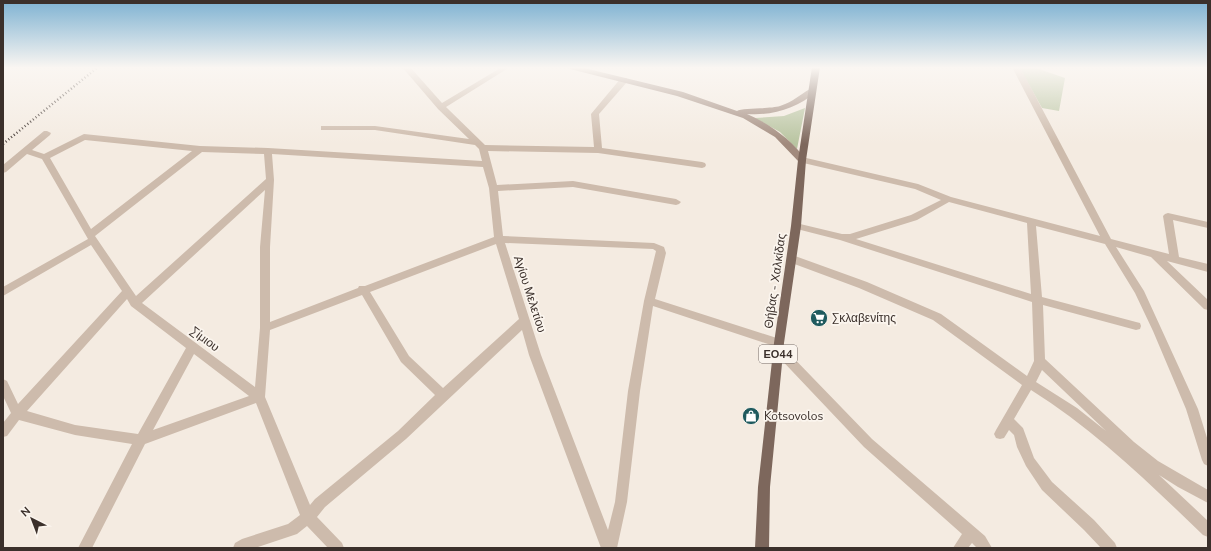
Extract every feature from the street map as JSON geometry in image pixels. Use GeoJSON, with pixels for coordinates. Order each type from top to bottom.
{"type":"FeatureCollection","features":[{"type":"Feature","properties":{"kind":"main road"},"geometry":{"type":"LineString","coordinates":[[675,93],[746,116],[772,130],[802,160]]}},
{"type":"Feature","properties":{"kind":"main road"},"geometry":{"type":"LineString","coordinates":[[731,110],[748,112],[781,109],[805,98],[810,93]]}},
{"type":"Feature","properties":{"kind":"main road","name":"Θήβας - Χαλκίδας"},"geometry":{"type":"LineString","coordinates":[[762,548],[764,487],[779,346],[792,259],[802,160],[813,93]]}},
{"type":"Feature","properties":{"kind":"street"},"geometry":{"type":"LineString","coordinates":[[428,93],[441,107],[481,145]]}},
{"type":"Feature","properties":{"kind":"street"},"geometry":{"type":"LineString","coordinates":[[441,107],[465,93]]}},
{"type":"Feature","properties":{"kind":"street"},"geometry":{"type":"LineString","coordinates":[[598,150],[595,114],[613,93]]}},
{"type":"Feature","properties":{"kind":"street"},"geometry":{"type":"LineString","coordinates":[[1029,93],[1107,241],[1139,291],[1175,367],[1192,409],[1208,460]]}},
{"type":"Feature","properties":{"kind":"street"},"geometry":{"type":"LineString","coordinates":[[324,128],[375,128],[481,145],[598,150],[702,165]]}},
{"type":"Feature","properties":{"kind":"street"},"geometry":{"type":"LineString","coordinates":[[3,170],[47,133]]}},
{"type":"Feature","properties":{"kind":"street"},"geometry":{"type":"LineString","coordinates":[[26,151],[45,157],[84,136],[113,141],[200,149],[268,151],[486,164]]}},
{"type":"Feature","properties":{"kind":"street","name":"Αγίου Μελετίου"},"geometry":{"type":"LineString","coordinates":[[481,145],[493,188],[499,239],[535,355],[609,548]]}},
{"type":"Feature","properties":{"kind":"street"},"geometry":{"type":"LineString","coordinates":[[3,292],[92,238],[200,149]]}},
{"type":"Feature","properties":{"kind":"street"},"geometry":{"type":"LineString","coordinates":[[268,151],[270,180],[265,247],[266,328],[259,397],[308,517],[337,548]]}},
{"type":"Feature","properties":{"kind":"street","name":"Σίμιου"},"geometry":{"type":"LineString","coordinates":[[45,157],[92,238],[135,303],[259,397]]}},
{"type":"Feature","properties":{"kind":"street"},"geometry":{"type":"LineString","coordinates":[[802,160],[918,187],[948,199],[1208,268]]}},
{"type":"Feature","properties":{"kind":"street"},"geometry":{"type":"LineString","coordinates":[[135,303],[270,180]]}},
{"type":"Feature","properties":{"kind":"street"},"geometry":{"type":"LineString","coordinates":[[493,188],[573,184],[676,202]]}},
{"type":"Feature","properties":{"kind":"street"},"geometry":{"type":"LineString","coordinates":[[842,237],[850,237],[873,231],[917,215],[940,205],[948,199]]}},
{"type":"Feature","properties":{"kind":"street"},"geometry":{"type":"LineString","coordinates":[[1175,260],[1168,216],[1208,225]]}},
{"type":"Feature","properties":{"kind":"street"},"geometry":{"type":"LineString","coordinates":[[1000,434],[1040,361],[1030,221]]}},
{"type":"Feature","properties":{"kind":"street"},"geometry":{"type":"LineString","coordinates":[[796,226],[842,237],[1036,299],[1136,326]]}},
{"type":"Feature","properties":{"kind":"street"},"geometry":{"type":"LineString","coordinates":[[266,328],[363,289],[499,239],[654,246],[660,249],[662,253],[649,301],[634,391],[620,502],[609,548]]}},
{"type":"Feature","properties":{"kind":"street"},"geometry":{"type":"LineString","coordinates":[[1156,255],[1208,306]]}},
{"type":"Feature","properties":{"kind":"street"},"geometry":{"type":"LineString","coordinates":[[792,259],[863,285],[937,317],[1028,384],[1053,398],[1139,465],[1208,530]]}},
{"type":"Feature","properties":{"kind":"street"},"geometry":{"type":"LineString","coordinates":[[363,289],[405,359],[443,395]]}},
{"type":"Feature","properties":{"kind":"street"},"geometry":{"type":"LineString","coordinates":[[3,432],[17,414],[127,292]]}},
{"type":"Feature","properties":{"kind":"street"},"geometry":{"type":"LineString","coordinates":[[649,301],[779,346],[868,443],[985,548]]}},
{"type":"Feature","properties":{"kind":"street"},"geometry":{"type":"LineString","coordinates":[[240,548],[247,544],[292,529],[308,517],[320,503],[402,436],[443,395],[525,320]]}},
{"type":"Feature","properties":{"kind":"street"},"geometry":{"type":"LineString","coordinates":[[85,548],[141,440],[193,346]]}},
{"type":"Feature","properties":{"kind":"street"},"geometry":{"type":"LineString","coordinates":[[1040,361],[1130,446],[1182,483],[1208,496]]}},
{"type":"Feature","properties":{"kind":"street"},"geometry":{"type":"LineString","coordinates":[[3,384],[17,414],[75,430],[141,440],[259,397]]}},
{"type":"Feature","properties":{"kind":"street"},"geometry":{"type":"LineString","coordinates":[[1008,421],[1019,432],[1023,447],[1030,462],[1047,486],[1089,525],[1110,548]]}},
{"type":"Feature","properties":{"kind":"street"},"geometry":{"type":"LineString","coordinates":[[960,548],[970,533]]}},
{"type":"Feature","properties":{"kind":"green space"},"geometry":{"type":"Polygon","coordinates":[[[1033,93],[1062,93],[1059,111],[1042,108],[1033,93]]]}},
{"type":"Feature","properties":{"kind":"green space"},"geometry":{"type":"Polygon","coordinates":[[[805,108],[797,149],[780,132],[755,118],[784,116],[805,108]]]}},
{"type":"Feature","properties":{"kind":"railway"},"geometry":{"type":"LineString","coordinates":[[3,144],[66,93]]}},
{"type":"Feature","properties":{"kind":"place","name":"Σκλαβενίτης"},"geometry":{"type":"Point","coordinates":[819,318]}},
{"type":"Feature","properties":{"kind":"place","name":"Kotsovolos"},"geometry":{"type":"Point","coordinates":[751,416]}}]}
